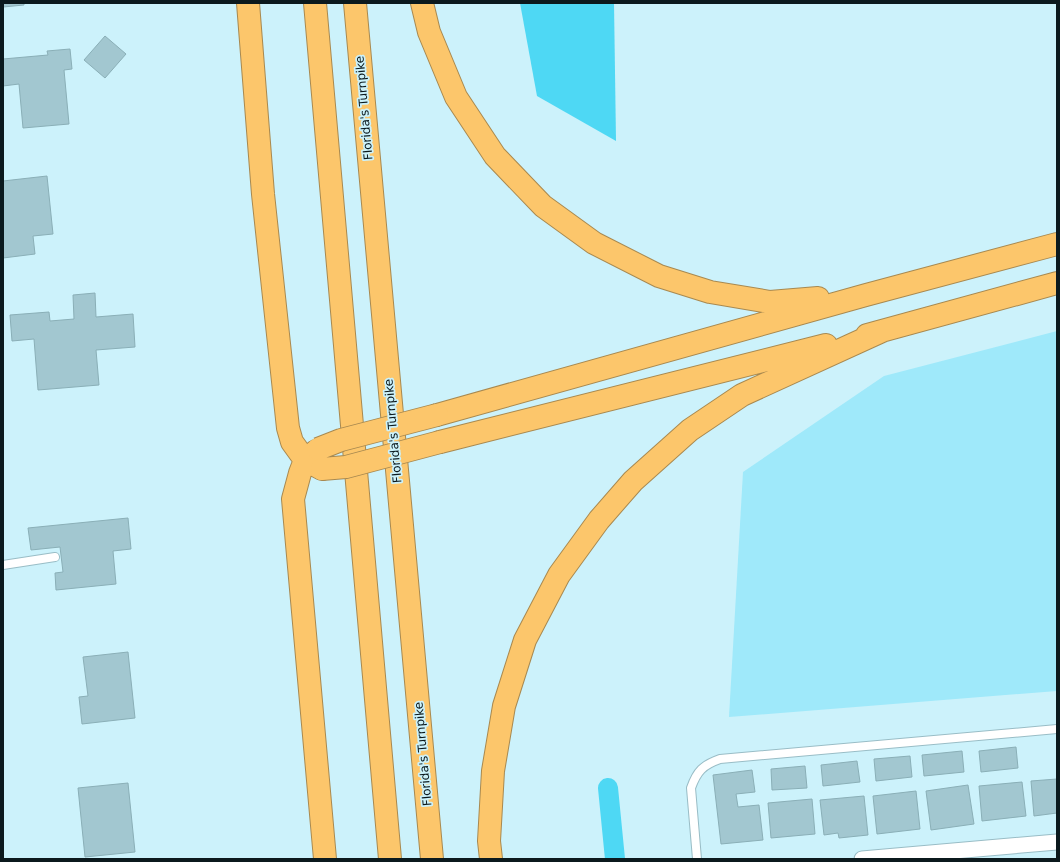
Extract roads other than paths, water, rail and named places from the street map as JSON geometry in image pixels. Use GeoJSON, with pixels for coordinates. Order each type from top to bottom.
{"type":"FeatureCollection","features":[{"type":"Feature","properties":{"kind":"highway"},"geometry":{"type":"LineString","coordinates":[[248,3],[263,194],[288,428],[292,442],[315,459],[346,467],[882,331],[1057,284]]}},
{"type":"Feature","properties":{"kind":"highway"},"geometry":{"type":"LineString","coordinates":[[315,3],[390,859]]}},
{"type":"Feature","properties":{"kind":"highway","name":"Florida's Turnpike"},"geometry":{"type":"LineString","coordinates":[[355,3],[432,859]]}},
{"type":"Feature","properties":{"kind":"highway"},"geometry":{"type":"LineString","coordinates":[[422,3],[429,32],[456,97],[495,156],[543,206],[594,243],[659,276],[710,292],[770,302],[866,295]]}},
{"type":"Feature","properties":{"kind":"highway"},"geometry":{"type":"LineString","coordinates":[[325,859],[293,499],[300,473],[315,459],[341,440],[866,295],[1057,244]]}},
{"type":"Feature","properties":{"kind":"highway"},"geometry":{"type":"LineString","coordinates":[[491,859],[489,842],[493,771],[506,699],[525,640],[559,575],[599,520],[633,481],[690,430],[742,395],[882,331]]}},
{"type":"Feature","properties":{"kind":"street"},"geometry":{"type":"LineString","coordinates":[[862,859],[1057,842]]}},
{"type":"Feature","properties":{"kind":"lane"},"geometry":{"type":"LineString","coordinates":[[3,565],[56,557]]}},
{"type":"Feature","properties":{"kind":"lane"},"geometry":{"type":"LineString","coordinates":[[697,859],[691,788],[695,777],[708,763],[720,759],[1057,729]]}},
{"type":"Feature","properties":{"kind":"waterway"},"geometry":{"type":"LineString","coordinates":[[608,788],[615,859]]}}]}
